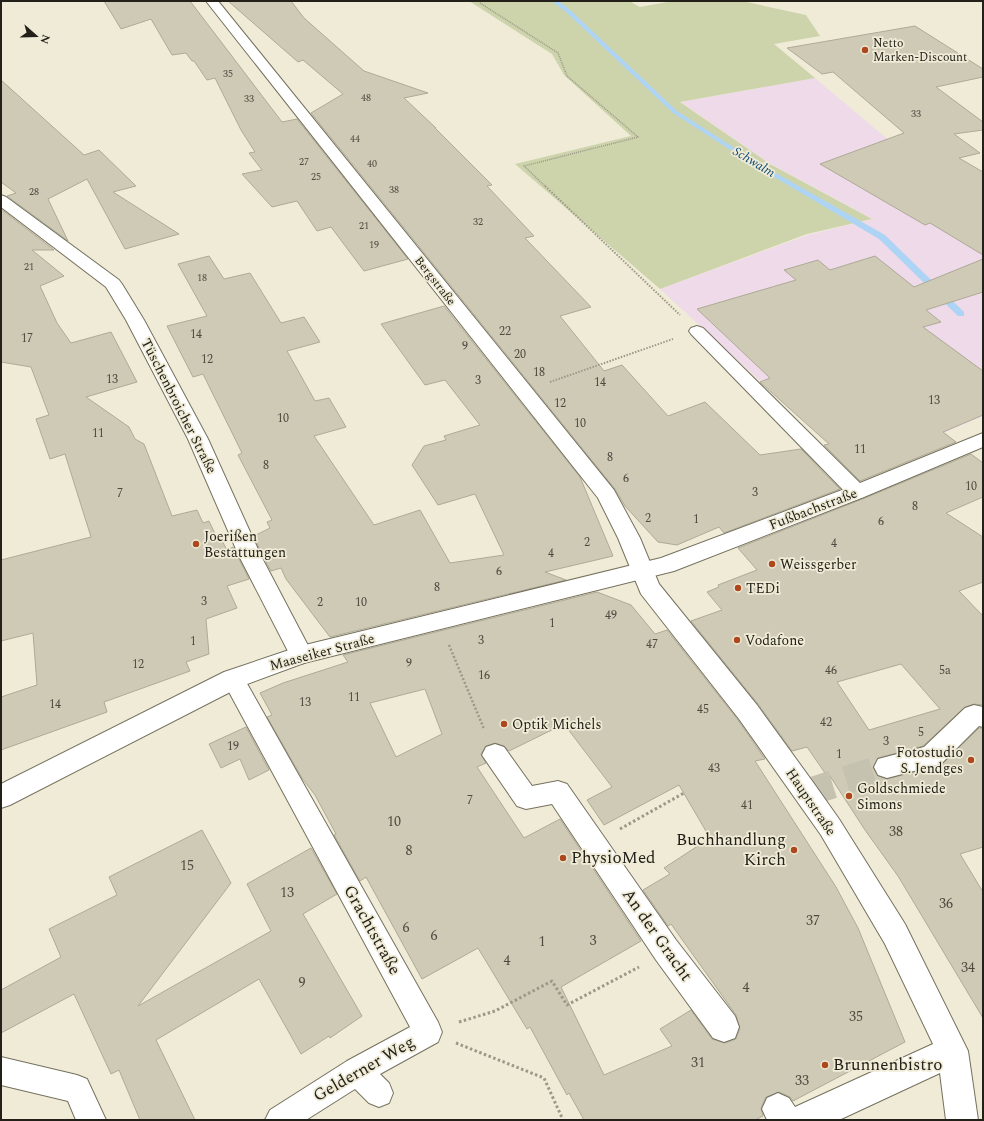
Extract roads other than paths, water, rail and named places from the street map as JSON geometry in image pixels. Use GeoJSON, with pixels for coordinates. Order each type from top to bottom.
{"type":"FeatureCollection","features":[{"type":"Feature","properties":{"kind":"street","name":"Bergstraße"},"geometry":{"type":"LineString","coordinates":[[212,1],[607,495],[629,538],[641,571]]}},
{"type":"Feature","properties":{"kind":"street","name":"Tüschenbroicher Straße"},"geometry":{"type":"LineString","coordinates":[[1,200],[113,284],[135,320],[198,439],[250,556],[301,655]]}},
{"type":"Feature","properties":{"kind":"street","name":"Fußbachstraße"},"geometry":{"type":"LineString","coordinates":[[641,571],[666,565],[857,492],[983,440]]}},
{"type":"Feature","properties":{"kind":"street","name":"Maaseiker Straße"},"geometry":{"type":"LineString","coordinates":[[1,797],[233,679],[301,655],[641,571]]}},
{"type":"Feature","properties":{"kind":"street","name":"Hauptstraße"},"geometry":{"type":"LineString","coordinates":[[641,571],[649,588],[748,712],[830,827],[895,934],[953,1051],[962,1120]]}},
{"type":"Feature","properties":{"kind":"street"},"geometry":{"type":"LineString","coordinates":[[887,767],[932,756],[974,715],[983,717]]}},
{"type":"Feature","properties":{"kind":"street","name":"An der Gracht"},"geometry":{"type":"LineString","coordinates":[[496,755],[526,798],[558,792],[666,950],[724,1027]]}},
{"type":"Feature","properties":{"kind":"street"},"geometry":{"type":"LineString","coordinates":[[788,1116],[953,1051]]}},
{"type":"Feature","properties":{"kind":"lane"},"geometry":{"type":"LineString","coordinates":[[697,331],[721,362],[857,492]]}},
{"type":"Feature","properties":{"kind":"lane","name":"Grachtstraße"},"geometry":{"type":"LineString","coordinates":[[233,679],[428,1032]]}},
{"type":"Feature","properties":{"kind":"lane","name":"Gelderner Weg"},"geometry":{"type":"LineString","coordinates":[[280,1120],[357,1071],[428,1032]]}},
{"type":"Feature","properties":{"kind":"lane"},"geometry":{"type":"LineString","coordinates":[[1,1071],[78,1089],[91,1120]]}},
{"type":"Feature","properties":{"kind":"lane"},"geometry":{"type":"LineString","coordinates":[[357,1071],[379,1093]]}},
{"type":"Feature","properties":{"kind":"waterway","name":"Schwalm"},"geometry":{"type":"LineString","coordinates":[[554,1],[567,10],[675,112],[756,164],[882,237],[961,314]]}},
{"type":"Feature","properties":{"kind":"tunnel"},"geometry":{"type":"LineString","coordinates":[[806,793],[887,767]]}},
{"type":"Feature","properties":{"kind":"place","name":"Netto Marken-Discount"},"geometry":{"type":"Point","coordinates":[865,50]}},
{"type":"Feature","properties":{"kind":"place","name":"Joerißen Bestattungen"},"geometry":{"type":"Point","coordinates":[196,544]}},
{"type":"Feature","properties":{"kind":"place","name":"Weissgerber"},"geometry":{"type":"Point","coordinates":[772,564]}},
{"type":"Feature","properties":{"kind":"place","name":"TEDi"},"geometry":{"type":"Point","coordinates":[738,588]}},
{"type":"Feature","properties":{"kind":"place","name":"Vodafone"},"geometry":{"type":"Point","coordinates":[737,640]}},
{"type":"Feature","properties":{"kind":"place","name":"Optik Michels"},"geometry":{"type":"Point","coordinates":[504,724]}},
{"type":"Feature","properties":{"kind":"place","name":"Fotostudio S. Jendges"},"geometry":{"type":"Point","coordinates":[971,760]}},
{"type":"Feature","properties":{"kind":"place","name":"Goldschmiede Simons"},"geometry":{"type":"Point","coordinates":[849,796]}},
{"type":"Feature","properties":{"kind":"place","name":"Buchhandlung Kirch"},"geometry":{"type":"Point","coordinates":[794,850]}},
{"type":"Feature","properties":{"kind":"place","name":"PhysioMed"},"geometry":{"type":"Point","coordinates":[563,858]}},
{"type":"Feature","properties":{"kind":"place","name":"Brunnenbistro"},"geometry":{"type":"Point","coordinates":[825,1065]}}]}
